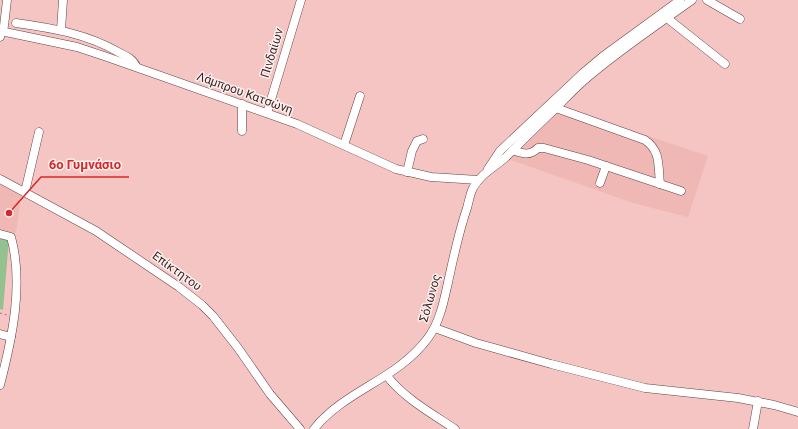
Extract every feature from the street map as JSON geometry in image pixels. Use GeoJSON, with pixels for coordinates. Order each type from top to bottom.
{"type":"FeatureCollection","features":[{"type":"Feature","properties":{"kind":"street"},"geometry":{"type":"LineString","coordinates":[[1,33],[7,0]]}},
{"type":"Feature","properties":{"kind":"street"},"geometry":{"type":"LineString","coordinates":[[61,30],[63,0]]}},
{"type":"Feature","properties":{"kind":"street","name":"Πινδαίων"},"geometry":{"type":"LineString","coordinates":[[267,113],[301,0]]}},
{"type":"Feature","properties":{"kind":"street","name":"Σόλωνος"},"geometry":{"type":"LineString","coordinates":[[314,429],[327,415],[341,404],[387,376],[407,361],[421,347],[435,328],[444,300],[462,222],[471,194],[478,180],[487,171],[506,157],[598,69],[692,0]]}},
{"type":"Feature","properties":{"kind":"street"},"geometry":{"type":"LineString","coordinates":[[708,0],[740,19]]}},
{"type":"Feature","properties":{"kind":"street","name":"Σόλωνος"},"geometry":{"type":"LineString","coordinates":[[487,171],[500,151],[583,73],[675,1]]}},
{"type":"Feature","properties":{"kind":"street"},"geometry":{"type":"LineString","coordinates":[[667,18],[725,64]]}},
{"type":"Feature","properties":{"kind":"street"},"geometry":{"type":"LineString","coordinates":[[16,23],[61,30],[83,36],[106,45],[130,59],[136,67]]}},
{"type":"Feature","properties":{"kind":"street","name":"Λάμπρου Κατσώνη"},"geometry":{"type":"LineString","coordinates":[[1,33],[77,47],[136,67],[296,124],[389,166],[407,172],[431,177],[478,180]]}},
{"type":"Feature","properties":{"kind":"street"},"geometry":{"type":"LineString","coordinates":[[344,145],[360,96]]}},
{"type":"Feature","properties":{"kind":"street"},"geometry":{"type":"LineString","coordinates":[[242,104],[242,131]]}},
{"type":"Feature","properties":{"kind":"street"},"geometry":{"type":"LineString","coordinates":[[556,108],[650,143],[657,153],[660,184]]}},
{"type":"Feature","properties":{"kind":"street"},"geometry":{"type":"LineString","coordinates":[[25,192],[39,132]]}},
{"type":"Feature","properties":{"kind":"street"},"geometry":{"type":"LineString","coordinates":[[407,172],[414,146],[417,141],[423,139]]}},
{"type":"Feature","properties":{"kind":"street"},"geometry":{"type":"LineString","coordinates":[[513,150],[521,154],[526,154],[535,151],[538,148],[544,148],[606,166],[681,191]]}},
{"type":"Feature","properties":{"kind":"street"},"geometry":{"type":"LineString","coordinates":[[600,183],[606,166]]}},
{"type":"Feature","properties":{"kind":"street","name":"Επίκτητου"},"geometry":{"type":"LineString","coordinates":[[0,178],[96,231],[179,287],[202,305],[213,316],[234,343],[270,394],[300,429]]}},
{"type":"Feature","properties":{"kind":"street"},"geometry":{"type":"LineString","coordinates":[[0,234],[11,237],[16,289],[11,337],[0,384]]}},
{"type":"Feature","properties":{"kind":"street"},"geometry":{"type":"LineString","coordinates":[[435,328],[483,345],[645,388],[663,391],[717,395],[758,401],[798,412]]}},
{"type":"Feature","properties":{"kind":"street"},"geometry":{"type":"LineString","coordinates":[[0,334],[11,337]]}},
{"type":"Feature","properties":{"kind":"street"},"geometry":{"type":"LineString","coordinates":[[387,376],[395,386],[406,395],[455,429]]}},
{"type":"Feature","properties":{"kind":"street"},"geometry":{"type":"LineString","coordinates":[[753,429],[758,401]]}},
{"type":"Feature","properties":{"kind":"shaded area"},"geometry":{"type":"Polygon","coordinates":[[[562,107],[708,156],[688,217],[633,203],[511,160],[562,107]]]}},
{"type":"Feature","properties":{"kind":"shaded area"},"geometry":{"type":"Polygon","coordinates":[[[0,183],[21,195],[16,233],[0,231],[0,183]]]}},
{"type":"Feature","properties":{"kind":"green space"},"geometry":{"type":"Polygon","coordinates":[[[0,238],[9,239],[3,310],[0,309],[0,238]]]}},
{"type":"Feature","properties":{"kind":"place","name":"6ο Γυμνάσιο"},"geometry":{"type":"Point","coordinates":[9,213]}}]}
